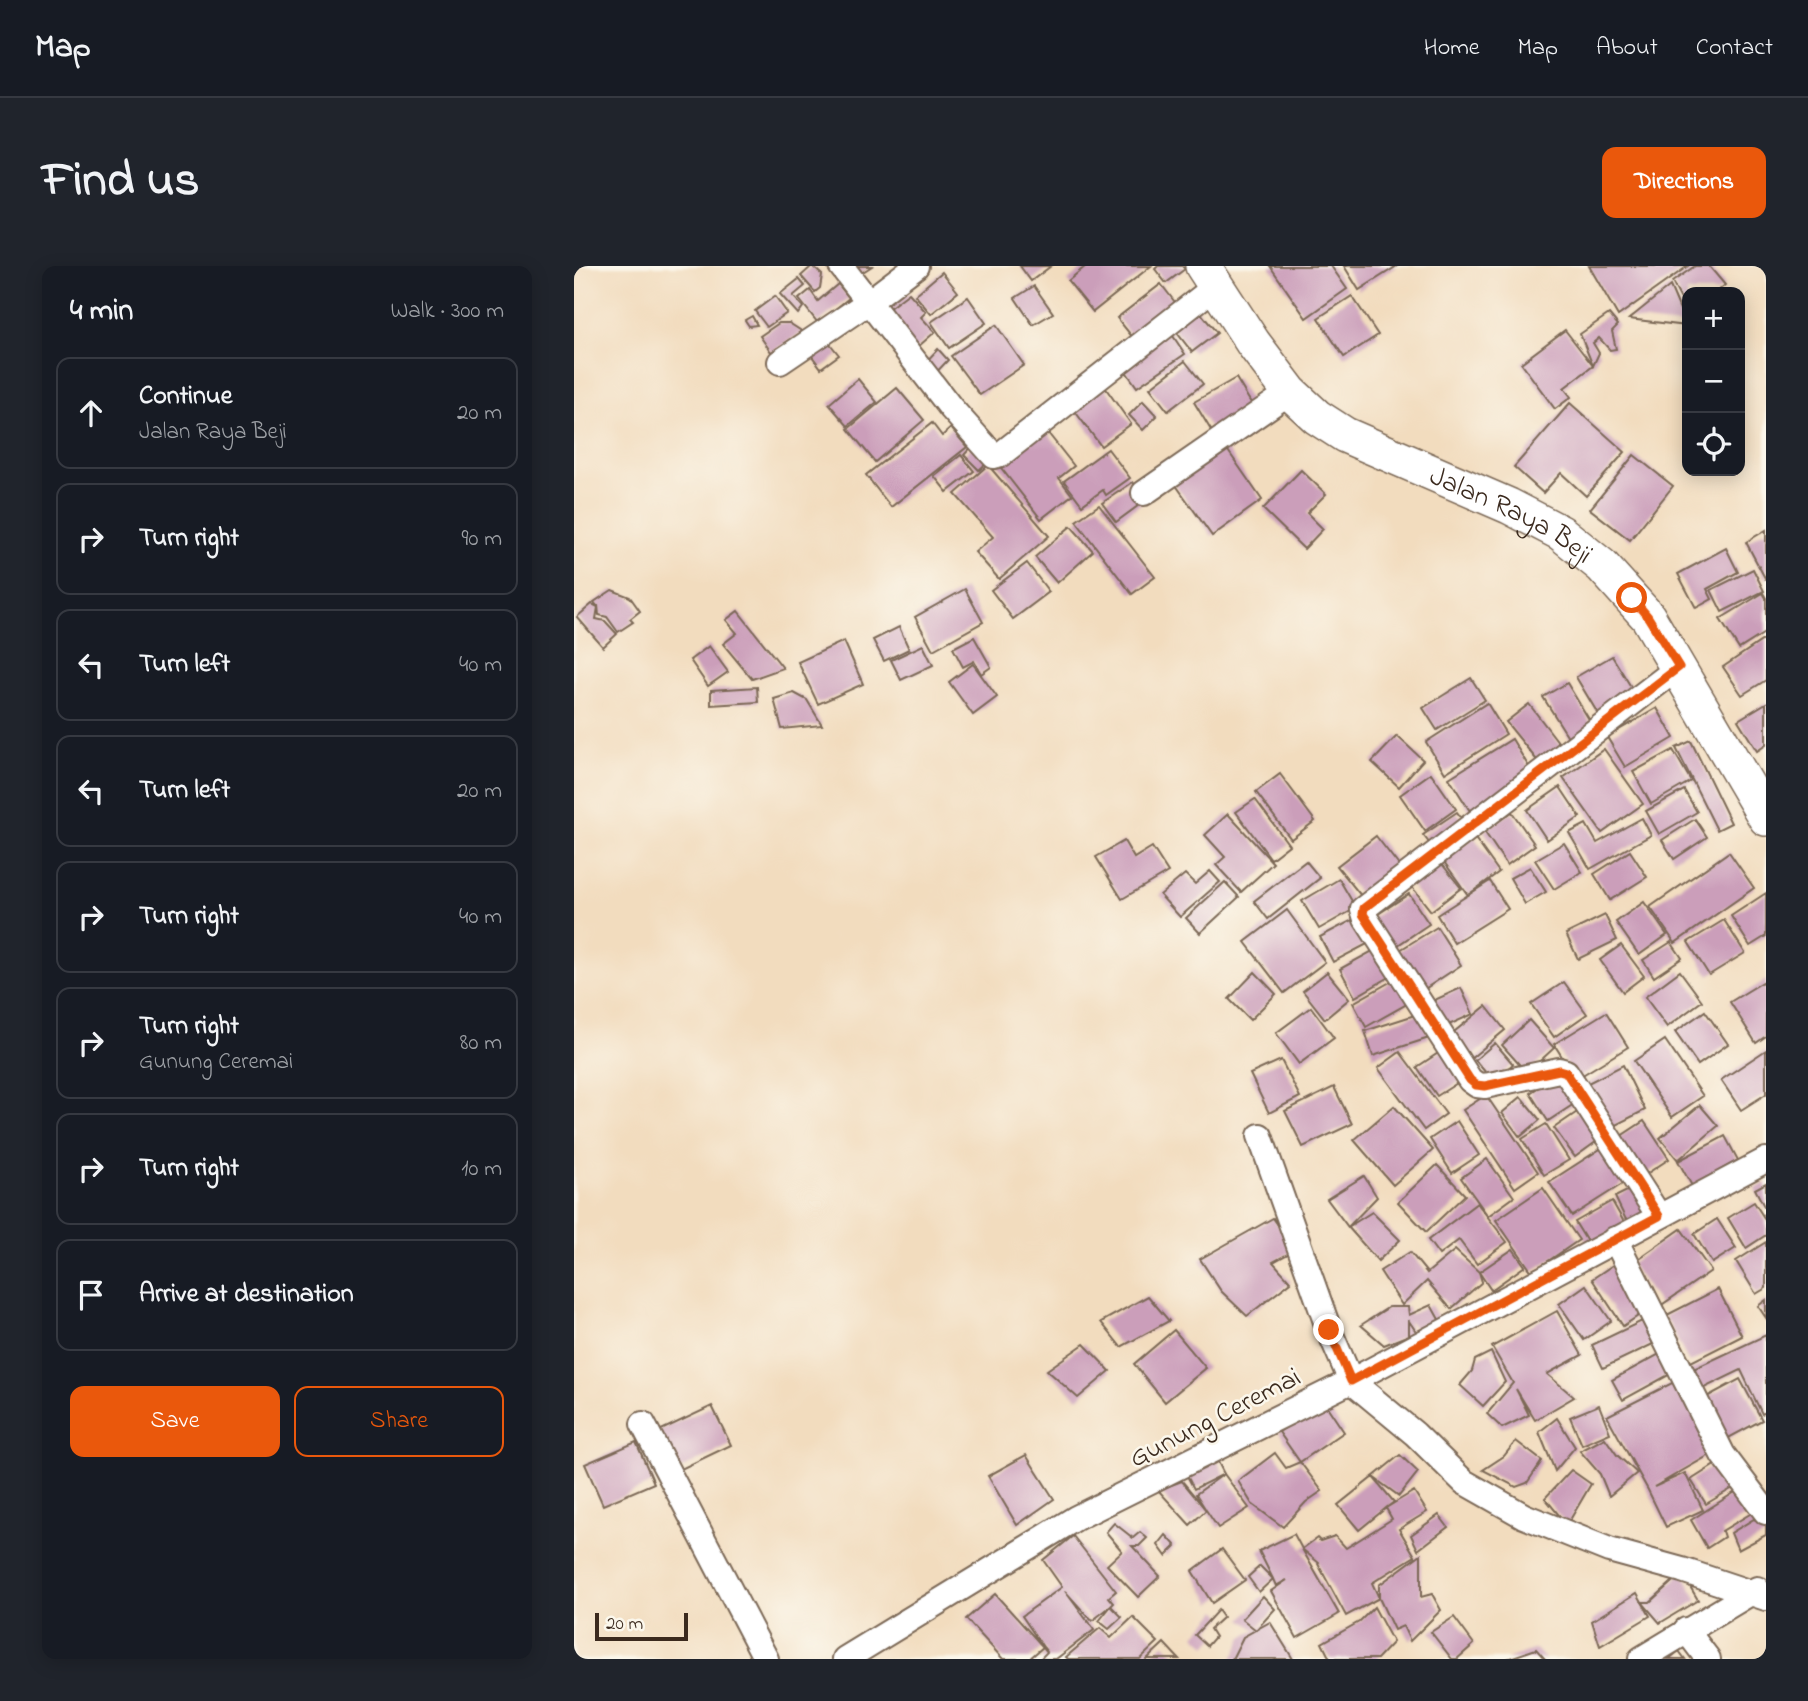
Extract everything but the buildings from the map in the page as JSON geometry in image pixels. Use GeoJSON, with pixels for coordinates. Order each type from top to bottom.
{"type":"FeatureCollection","features":[{"type":"Feature","properties":{"kind":"street"},"geometry":{"type":"LineString","coordinates":[[841,266],[951,408],[994,456],[1001,454],[1209,276]]}},
{"type":"Feature","properties":{"kind":"street"},"geometry":{"type":"LineString","coordinates":[[780,362],[916,266]]}},
{"type":"Feature","properties":{"kind":"street","name":"Jalan Raya Beji"},"geometry":{"type":"LineString","coordinates":[[1209,276],[1253,343],[1290,392],[1317,417],[1345,435],[1509,506],[1561,533],[1602,566],[1648,617],[1766,818]]}},
{"type":"Feature","properties":{"kind":"street"},"geometry":{"type":"LineString","coordinates":[[1144,493],[1290,392]]}},
{"type":"Feature","properties":{"kind":"street"},"geometry":{"type":"LineString","coordinates":[[1659,1216],[1566,1072],[1559,1070],[1485,1086],[1476,1085],[1470,1080],[1366,919],[1363,909],[1679,667]]}},
{"type":"Feature","properties":{"kind":"street"},"geometry":{"type":"LineString","coordinates":[[1260,1136],[1329,1330],[1351,1381],[1415,1434],[1464,1482],[1524,1516],[1609,1550],[1760,1591]]}},
{"type":"Feature","properties":{"kind":"street","name":"Gunung Ceremai"},"geometry":{"type":"LineString","coordinates":[[856,1656],[1076,1518],[1351,1381],[1766,1160]]}},
{"type":"Feature","properties":{"kind":"street"},"geometry":{"type":"LineString","coordinates":[[1615,1239],[1723,1455],[1766,1513]]}},
{"type":"Feature","properties":{"kind":"street"},"geometry":{"type":"LineString","coordinates":[[643,1424],[766,1659]]}},
{"type":"Feature","properties":{"kind":"street"},"geometry":{"type":"LineString","coordinates":[[1641,1659],[1686,1630],[1760,1591]]}},
{"type":"Feature","properties":{"kind":"street"},"geometry":{"type":"LineString","coordinates":[[1686,1630],[1708,1659]]}},
{"type":"Feature","properties":{"kind":"route"},"geometry":{"type":"LineString","coordinates":[[1329,1330],[1351,1381],[1659,1216],[1566,1072],[1559,1070],[1485,1086],[1476,1085],[1470,1080],[1363,914],[1364,908],[1679,667],[1648,617],[1632,598]]}}]}
